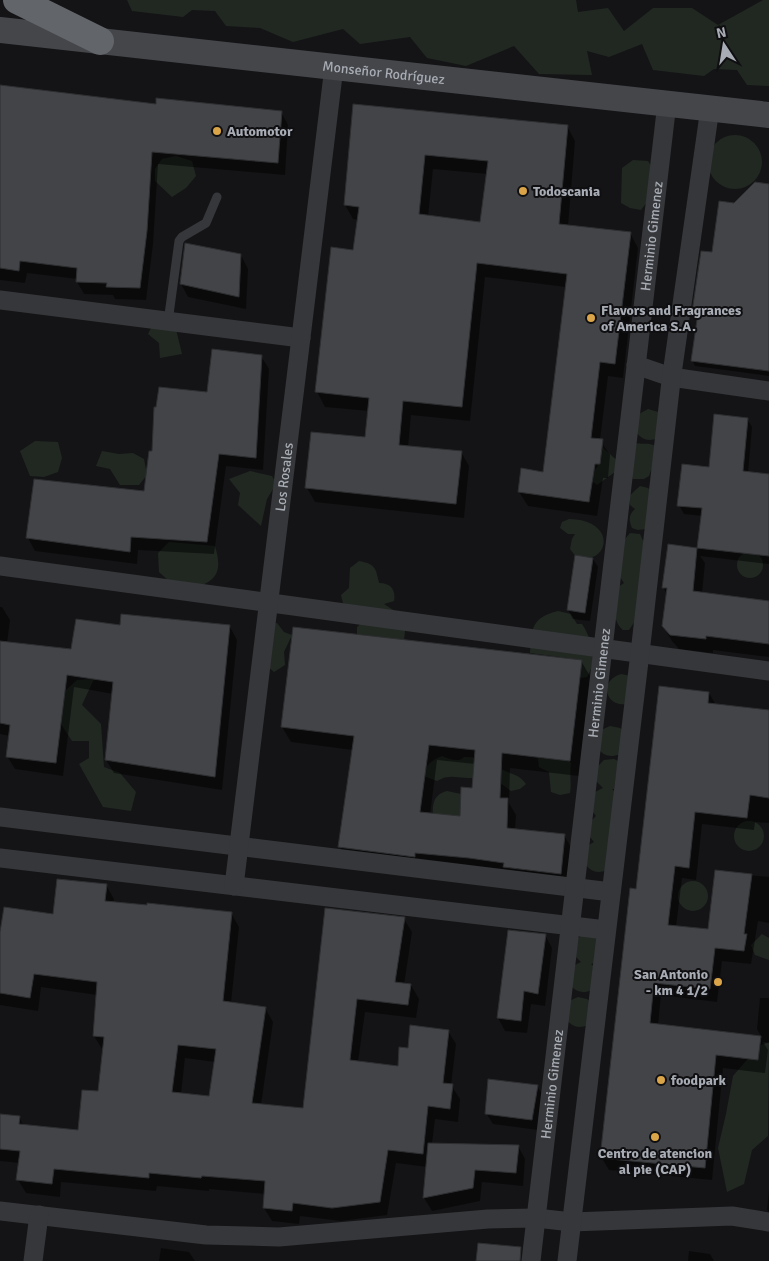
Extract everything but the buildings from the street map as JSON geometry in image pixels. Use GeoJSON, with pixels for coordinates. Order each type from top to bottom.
{"type":"FeatureCollection","features":[{"type":"Feature","properties":{"kind":"highway"},"geometry":{"type":"LineString","coordinates":[[16,0],[100,41]]}},
{"type":"Feature","properties":{"kind":"street","name":"Monseñor Rodríguez"},"geometry":{"type":"LineString","coordinates":[[0,30],[667,103],[769,116]]}},
{"type":"Feature","properties":{"kind":"street","name":"Los Rosales"},"geometry":{"type":"LineString","coordinates":[[234,886],[334,67]]}},
{"type":"Feature","properties":{"kind":"street","name":"Herminio Gimenez"},"geometry":{"type":"LineString","coordinates":[[531,1261],[667,103]]}},
{"type":"Feature","properties":{"kind":"street"},"geometry":{"type":"LineString","coordinates":[[567,1261],[671,377],[710,108]]}},
{"type":"Feature","properties":{"kind":"street"},"geometry":{"type":"LineString","coordinates":[[0,300],[301,338]]}},
{"type":"Feature","properties":{"kind":"street"},"geometry":{"type":"LineString","coordinates":[[636,365],[671,377],[769,391]]}},
{"type":"Feature","properties":{"kind":"street"},"geometry":{"type":"LineString","coordinates":[[0,566],[769,671]]}},
{"type":"Feature","properties":{"kind":"street"},"geometry":{"type":"LineString","coordinates":[[0,817],[611,892]]}},
{"type":"Feature","properties":{"kind":"street"},"geometry":{"type":"LineString","coordinates":[[0,858],[606,930]]}},
{"type":"Feature","properties":{"kind":"street"},"geometry":{"type":"LineString","coordinates":[[0,1211],[206,1235],[279,1237],[488,1219],[536,1218],[572,1222],[732,1216],[769,1222]]}},
{"type":"Feature","properties":{"kind":"street"},"geometry":{"type":"LineString","coordinates":[[33,1261],[39,1215]]}},
{"type":"Feature","properties":{"kind":"lane"},"geometry":{"type":"LineString","coordinates":[[168,322],[179,241],[182,237],[206,223],[217,197]]}},
{"type":"Feature","properties":{"kind":"shaded area"},"geometry":{"type":"Polygon","coordinates":[[[127,0],[576,0],[578,12],[608,8],[624,31],[653,8],[692,8],[718,25],[763,0],[769,0],[769,86],[747,85],[737,70],[714,69],[704,76],[653,70],[642,44],[609,57],[587,51],[592,75],[539,74],[514,46],[466,66],[427,58],[410,37],[360,44],[343,29],[293,42],[260,28],[226,26],[215,11],[192,10],[183,17],[132,11],[127,0]]]}},
{"type":"Feature","properties":{"kind":"shaded area"},"geometry":{"type":"Polygon","coordinates":[[[730,135],[740,135],[750,139],[758,147],[762,162],[758,177],[750,185],[740,189],[730,189],[720,185],[712,177],[708,167],[708,157],[712,147],[720,139],[730,135]]]}},
{"type":"Feature","properties":{"kind":"shaded area"},"geometry":{"type":"Polygon","coordinates":[[[176,156],[192,161],[196,176],[186,188],[172,197],[155,181],[155,169],[162,159],[176,156]]]}},
{"type":"Feature","properties":{"kind":"shaded area"},"geometry":{"type":"Polygon","coordinates":[[[633,160],[648,161],[654,171],[647,202],[641,210],[630,208],[621,203],[622,168],[633,160]]]}},
{"type":"Feature","properties":{"kind":"shaded area"},"geometry":{"type":"Polygon","coordinates":[[[153,324],[175,325],[182,354],[160,358],[159,343],[148,334],[153,324]]]}},
{"type":"Feature","properties":{"kind":"shaded area"},"geometry":{"type":"Polygon","coordinates":[[[648,409],[662,415],[658,438],[652,440],[641,437],[636,432],[639,414],[648,409]]]}},
{"type":"Feature","properties":{"kind":"shaded area"},"geometry":{"type":"Polygon","coordinates":[[[35,441],[58,442],[62,458],[58,472],[44,477],[30,476],[20,451],[35,441]]]}},
{"type":"Feature","properties":{"kind":"shaded area"},"geometry":{"type":"Polygon","coordinates":[[[602,443],[604,449],[619,462],[615,472],[597,485],[591,480],[592,473],[598,466],[593,459],[602,443]]]}},
{"type":"Feature","properties":{"kind":"shaded area"},"geometry":{"type":"Polygon","coordinates":[[[635,443],[651,444],[659,449],[656,468],[651,470],[649,476],[644,479],[633,479],[630,473],[635,443]]]}},
{"type":"Feature","properties":{"kind":"shaded area"},"geometry":{"type":"Polygon","coordinates":[[[102,451],[119,454],[133,453],[144,459],[147,475],[139,485],[120,485],[110,469],[96,466],[102,451]]]}},
{"type":"Feature","properties":{"kind":"shaded area"},"geometry":{"type":"Polygon","coordinates":[[[250,471],[272,476],[276,484],[267,499],[261,526],[238,505],[240,493],[229,479],[250,471]]]}},
{"type":"Feature","properties":{"kind":"shaded area"},"geometry":{"type":"Polygon","coordinates":[[[640,486],[648,488],[653,493],[646,529],[638,530],[632,528],[630,523],[630,516],[635,509],[630,505],[629,496],[640,486]]]}},
{"type":"Feature","properties":{"kind":"shaded area"},"geometry":{"type":"Polygon","coordinates":[[[569,519],[585,521],[596,526],[602,534],[604,542],[602,549],[597,555],[588,558],[577,558],[570,549],[575,534],[568,534],[560,528],[562,522],[569,519]]]}},
{"type":"Feature","properties":{"kind":"shaded area"},"geometry":{"type":"Polygon","coordinates":[[[630,533],[640,534],[645,545],[635,621],[629,630],[623,630],[616,621],[615,610],[618,587],[624,583],[616,571],[625,539],[630,533]]]}},
{"type":"Feature","properties":{"kind":"shaded area"},"geometry":{"type":"Polygon","coordinates":[[[169,542],[215,546],[218,564],[217,571],[210,581],[187,591],[173,585],[159,572],[158,553],[169,542]]]}},
{"type":"Feature","properties":{"kind":"shaded area"},"geometry":{"type":"Polygon","coordinates":[[[750,552],[759,556],[763,565],[759,574],[750,578],[741,574],[737,565],[741,556],[750,552]]]}},
{"type":"Feature","properties":{"kind":"shaded area"},"geometry":{"type":"Polygon","coordinates":[[[359,561],[372,565],[376,570],[379,583],[387,584],[392,588],[394,601],[384,604],[398,613],[406,623],[404,640],[357,634],[357,627],[367,618],[343,603],[341,595],[349,588],[350,568],[359,561]]]}},
{"type":"Feature","properties":{"kind":"shaded area"},"geometry":{"type":"Polygon","coordinates":[[[558,611],[571,614],[577,624],[582,624],[588,636],[592,650],[592,665],[587,677],[580,678],[582,660],[530,653],[531,637],[535,625],[543,617],[558,611]]]}},
{"type":"Feature","properties":{"kind":"shaded area"},"geometry":{"type":"Polygon","coordinates":[[[277,623],[284,632],[292,635],[284,652],[285,665],[274,672],[268,667],[272,624],[277,623]]]}},
{"type":"Feature","properties":{"kind":"shaded area"},"geometry":{"type":"Polygon","coordinates":[[[621,674],[631,676],[626,704],[619,704],[613,701],[607,692],[610,682],[614,677],[621,674]]]}},
{"type":"Feature","properties":{"kind":"shaded area"},"geometry":{"type":"Polygon","coordinates":[[[94,679],[82,705],[101,724],[104,767],[120,773],[136,792],[131,811],[103,807],[79,764],[89,758],[89,741],[72,741],[61,724],[65,691],[77,680],[94,679]]]}},
{"type":"Feature","properties":{"kind":"shaded area"},"geometry":{"type":"Polygon","coordinates":[[[610,726],[620,728],[624,732],[620,754],[614,756],[605,755],[598,749],[601,730],[610,726]]]}},
{"type":"Feature","properties":{"kind":"shaded area"},"geometry":{"type":"Polygon","coordinates":[[[442,756],[457,760],[464,757],[498,760],[501,769],[517,776],[526,784],[520,789],[511,791],[502,784],[489,785],[478,777],[447,777],[437,781],[424,776],[430,763],[442,756]]]}},
{"type":"Feature","properties":{"kind":"shaded area"},"geometry":{"type":"Polygon","coordinates":[[[538,758],[568,760],[571,763],[570,793],[560,795],[551,792],[549,772],[539,767],[538,758]]]}},
{"type":"Feature","properties":{"kind":"shaded area"},"geometry":{"type":"Polygon","coordinates":[[[614,759],[618,761],[614,789],[612,789],[617,794],[607,870],[598,872],[590,869],[585,864],[587,846],[594,842],[590,837],[590,822],[596,816],[592,811],[595,792],[603,788],[597,782],[597,767],[604,760],[614,759]]]}},
{"type":"Feature","properties":{"kind":"shaded area"},"geometry":{"type":"Polygon","coordinates":[[[447,791],[461,794],[460,816],[433,816],[435,800],[439,794],[447,791]]]}},
{"type":"Feature","properties":{"kind":"shaded area"},"geometry":{"type":"Polygon","coordinates":[[[749,821],[760,825],[764,836],[760,847],[749,851],[738,847],[734,836],[738,825],[749,821]]]}},
{"type":"Feature","properties":{"kind":"shaded area"},"geometry":{"type":"Polygon","coordinates":[[[693,881],[704,885],[708,896],[704,907],[693,911],[682,907],[678,896],[682,885],[693,881]]]}},
{"type":"Feature","properties":{"kind":"shaded area"},"geometry":{"type":"Polygon","coordinates":[[[762,934],[769,938],[769,960],[755,955],[751,945],[762,934]]]}},
{"type":"Feature","properties":{"kind":"shaded area"},"geometry":{"type":"Polygon","coordinates":[[[582,935],[597,936],[597,962],[591,964],[596,968],[592,990],[583,992],[577,991],[570,985],[573,966],[581,962],[575,956],[578,938],[582,935]]]}},
{"type":"Feature","properties":{"kind":"shaded area"},"geometry":{"type":"Polygon","coordinates":[[[578,997],[591,1002],[588,1025],[582,1027],[571,1024],[566,1019],[569,1001],[578,997]]]}},
{"type":"Feature","properties":{"kind":"shaded area"},"geometry":{"type":"Polygon","coordinates":[[[769,1042],[768,1136],[752,1150],[744,1184],[727,1192],[718,1148],[733,1076],[759,1046],[769,1042]]]}},
{"type":"Feature","properties":{"kind":"place","name":"Automotor"},"geometry":{"type":"Point","coordinates":[217,131]}},
{"type":"Feature","properties":{"kind":"place","name":"Todoscania"},"geometry":{"type":"Point","coordinates":[523,191]}},
{"type":"Feature","properties":{"kind":"place","name":"Flavors and Fragrances of America S.A."},"geometry":{"type":"Point","coordinates":[591,318]}},
{"type":"Feature","properties":{"kind":"place","name":"San Antonio - km 4 1/2"},"geometry":{"type":"Point","coordinates":[718,982]}},
{"type":"Feature","properties":{"kind":"place","name":"foodpark"},"geometry":{"type":"Point","coordinates":[661,1080]}},
{"type":"Feature","properties":{"kind":"place","name":"Centro de atencion al pie (CAP)"},"geometry":{"type":"Point","coordinates":[655,1137]}}]}
